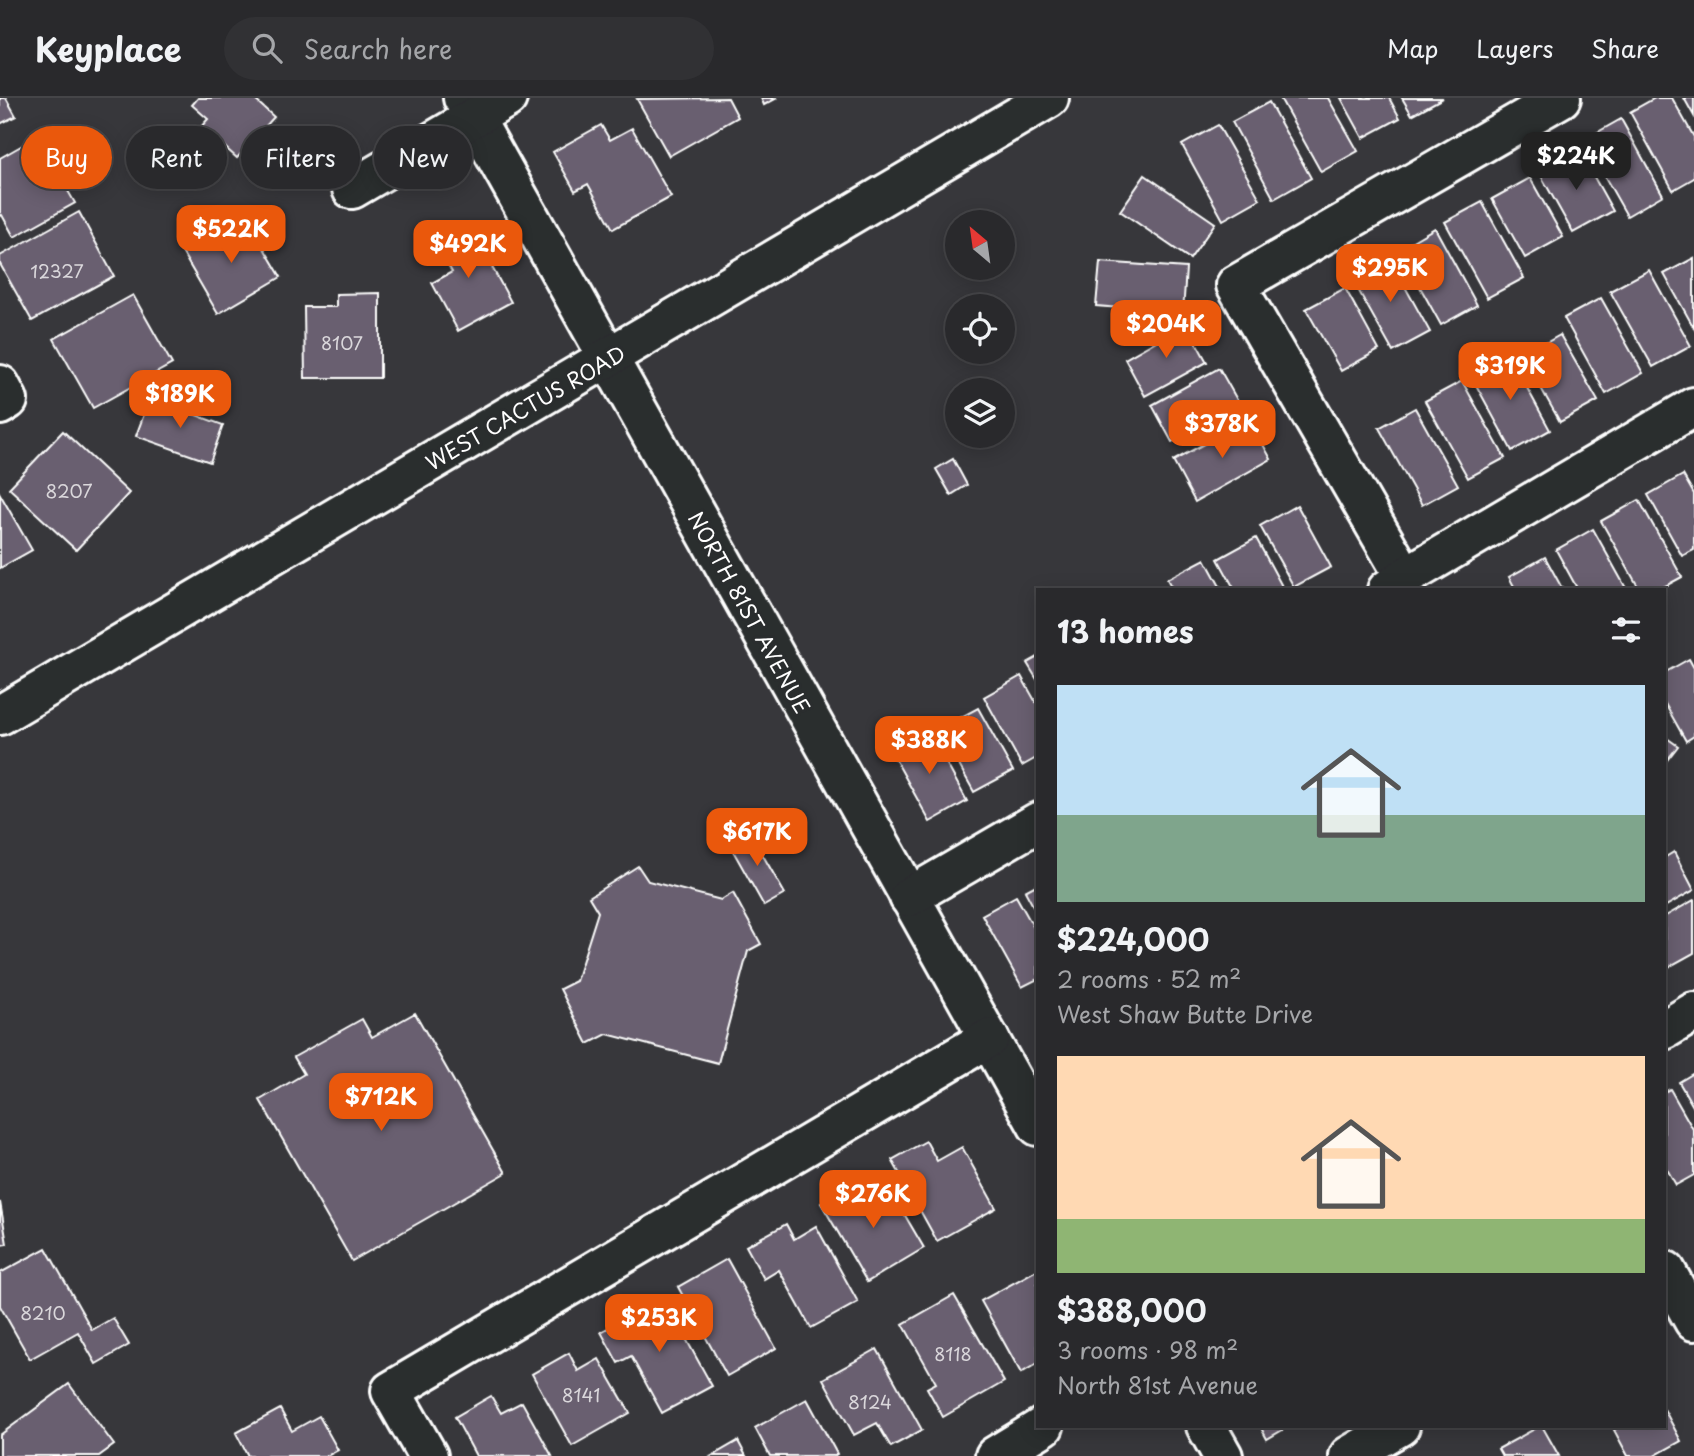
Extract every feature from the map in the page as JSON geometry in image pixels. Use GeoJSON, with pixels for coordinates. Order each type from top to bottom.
{"type":"FeatureCollection","features":[{"type":"Feature","properties":{"kind":"street"},"geometry":{"type":"LineString","coordinates":[[360,183],[468,108],[507,98]]}},
{"type":"Feature","properties":{"kind":"street","name":"WEST CACTUS ROAD"},"geometry":{"type":"LineString","coordinates":[[0,715],[1049,98]]}},
{"type":"Feature","properties":{"kind":"street"},"geometry":{"type":"LineString","coordinates":[[1561,98],[1236,285],[1396,583],[1694,407]]}},
{"type":"Feature","properties":{"kind":"street","name":"NORTH 81ST AVENUE"},"geometry":{"type":"LineString","coordinates":[[468,108],[1036,1122]]}},
{"type":"Feature","properties":{"kind":"street"},"geometry":{"type":"LineString","coordinates":[[909,897],[1036,823]]}},
{"type":"Feature","properties":{"kind":"street"},"geometry":{"type":"LineString","coordinates":[[1666,1029],[1694,1012]]}},
{"type":"Feature","properties":{"kind":"street"},"geometry":{"type":"LineString","coordinates":[[428,1456],[391,1391],[989,1038]]}},
{"type":"Feature","properties":{"kind":"street"},"geometry":{"type":"LineString","coordinates":[[1675,1266],[1694,1321]]}},
{"type":"Feature","properties":{"kind":"street"},"geometry":{"type":"LineString","coordinates":[[995,1456],[1041,1428]]}},
{"type":"Feature","properties":{"kind":"street"},"geometry":{"type":"LineString","coordinates":[[1207,1428],[1223,1456]]}},
{"type":"Feature","properties":{"kind":"street"},"geometry":{"type":"LineString","coordinates":[[1349,1456],[1397,1428]]}},
{"type":"Feature","properties":{"kind":"building"},"geometry":{"type":"Polygon","coordinates":[[[0,98],[6,98],[16,116],[0,124],[0,98]]]}},
{"type":"Feature","properties":{"kind":"building"},"geometry":{"type":"Polygon","coordinates":[[[198,98],[253,98],[274,117],[266,126],[241,126],[241,154],[237,158],[227,149],[227,126],[202,126],[208,119],[192,105],[198,98]]]}},
{"type":"Feature","properties":{"kind":"building"},"geometry":{"type":"Polygon","coordinates":[[[728,98],[738,117],[669,156],[637,99],[728,98]]]}},
{"type":"Feature","properties":{"kind":"building"},"geometry":{"type":"Polygon","coordinates":[[[761,98],[777,98],[764,105],[761,98]]]}},
{"type":"Feature","properties":{"kind":"building"},"geometry":{"type":"Polygon","coordinates":[[[1280,98],[1328,98],[1358,151],[1321,172],[1280,98]]]}},
{"type":"Feature","properties":{"kind":"building"},"geometry":{"type":"Polygon","coordinates":[[[1341,98],[1389,98],[1400,118],[1363,138],[1341,98]]]}},
{"type":"Feature","properties":{"kind":"building"},"geometry":{"type":"Polygon","coordinates":[[[1402,98],[1443,98],[1412,115],[1402,98]]]}},
{"type":"Feature","properties":{"kind":"building"},"geometry":{"type":"Polygon","coordinates":[[[1655,98],[1672,98],[1694,137],[1694,178],[1673,190],[1630,112],[1655,98]]]}},
{"type":"Feature","properties":{"kind":"building"},"geometry":{"type":"Polygon","coordinates":[[[1684,98],[1694,98],[1694,116],[1684,98]]]}},
{"type":"Feature","properties":{"kind":"building"},"geometry":{"type":"Polygon","coordinates":[[[1269,102],[1311,178],[1274,199],[1232,122],[1269,102]]]}},
{"type":"Feature","properties":{"kind":"building"},"geometry":{"type":"Polygon","coordinates":[[[1621,119],[1663,195],[1627,216],[1584,140],[1621,119]]]}},
{"type":"Feature","properties":{"kind":"building"},"geometry":{"type":"Polygon","coordinates":[[[601,125],[610,140],[632,128],[671,197],[613,229],[588,184],[575,191],[553,152],[601,125]]]}},
{"type":"Feature","properties":{"kind":"building"},"geometry":{"type":"Polygon","coordinates":[[[1218,125],[1260,199],[1223,220],[1182,145],[1218,125]]]}},
{"type":"Feature","properties":{"kind":"building"},"geometry":{"type":"Polygon","coordinates":[[[21,146],[21,189],[67,189],[75,203],[14,237],[2,215],[0,216],[0,158],[21,146]]]}},
{"type":"Feature","properties":{"kind":"building"},"geometry":{"type":"Polygon","coordinates":[[[1580,152],[1613,211],[1573,233],[1540,174],[1580,152]]]}},
{"type":"Feature","properties":{"kind":"building"},"geometry":{"type":"Polygon","coordinates":[[[1145,175],[1215,223],[1190,259],[1120,211],[1145,175]]]}},
{"type":"Feature","properties":{"kind":"building"},"geometry":{"type":"Polygon","coordinates":[[[1530,178],[1563,237],[1525,258],[1492,199],[1530,178]]]}},
{"type":"Feature","properties":{"kind":"building"},"geometry":{"type":"Polygon","coordinates":[[[1482,202],[1524,278],[1487,298],[1445,222],[1482,202]]]}},
{"type":"Feature","properties":{"kind":"building"},"geometry":{"type":"Polygon","coordinates":[[[79,212],[114,276],[32,321],[0,264],[0,256],[79,212]]]}},
{"type":"Feature","properties":{"kind":"building"},"geometry":{"type":"Polygon","coordinates":[[[245,216],[281,277],[218,314],[182,252],[245,216]]]}},
{"type":"Feature","properties":{"kind":"building"},"geometry":{"type":"Polygon","coordinates":[[[468,223],[511,302],[458,331],[432,283],[452,272],[435,241],[468,223]]]}},
{"type":"Feature","properties":{"kind":"building"},"geometry":{"type":"Polygon","coordinates":[[[1435,228],[1477,305],[1441,325],[1399,249],[1435,228]]]}},
{"type":"Feature","properties":{"kind":"building"},"geometry":{"type":"Polygon","coordinates":[[[1388,256],[1430,332],[1393,352],[1351,277],[1388,256]]]}},
{"type":"Feature","properties":{"kind":"building"},"geometry":{"type":"Polygon","coordinates":[[[1694,258],[1694,328],[1664,274],[1694,258]]]}},
{"type":"Feature","properties":{"kind":"building"},"geometry":{"type":"Polygon","coordinates":[[[1100,262],[1186,268],[1183,313],[1096,306],[1100,262]]]}},
{"type":"Feature","properties":{"kind":"building"},"geometry":{"type":"Polygon","coordinates":[[[1649,270],[1691,346],[1653,367],[1610,291],[1649,270]]]}},
{"type":"Feature","properties":{"kind":"building"},"geometry":{"type":"Polygon","coordinates":[[[1345,288],[1379,350],[1341,371],[1306,309],[1345,288]]]}},
{"type":"Feature","properties":{"kind":"building"},"geometry":{"type":"Polygon","coordinates":[[[380,293],[380,378],[305,378],[304,307],[336,307],[336,294],[380,293]]]}},
{"type":"Feature","properties":{"kind":"building"},"geometry":{"type":"Polygon","coordinates":[[[133,295],[172,364],[93,408],[54,339],[133,295]]]}},
{"type":"Feature","properties":{"kind":"building"},"geometry":{"type":"Polygon","coordinates":[[[1601,298],[1643,373],[1606,394],[1564,318],[1601,298]]]}},
{"type":"Feature","properties":{"kind":"building"},"geometry":{"type":"Polygon","coordinates":[[[1186,324],[1207,362],[1145,396],[1125,359],[1186,324]]]}},
{"type":"Feature","properties":{"kind":"building"},"geometry":{"type":"Polygon","coordinates":[[[1560,335],[1598,401],[1560,422],[1523,356],[1560,335]]]}},
{"type":"Feature","properties":{"kind":"building"},"geometry":{"type":"Polygon","coordinates":[[[1508,353],[1550,430],[1512,451],[1470,374],[1508,353]]]}},
{"type":"Feature","properties":{"kind":"building"},"geometry":{"type":"Polygon","coordinates":[[[1219,368],[1240,405],[1172,442],[1152,405],[1219,368]]]}},
{"type":"Feature","properties":{"kind":"building"},"geometry":{"type":"Polygon","coordinates":[[[1462,381],[1505,458],[1468,478],[1425,401],[1462,381]]]}},
{"type":"Feature","properties":{"kind":"building"},"geometry":{"type":"Polygon","coordinates":[[[150,398],[223,425],[210,462],[136,436],[150,398]]]}},
{"type":"Feature","properties":{"kind":"building"},"geometry":{"type":"Polygon","coordinates":[[[1415,408],[1458,485],[1422,505],[1379,428],[1415,408]]]}},
{"type":"Feature","properties":{"kind":"building"},"geometry":{"type":"Polygon","coordinates":[[[1249,419],[1271,459],[1195,502],[1173,461],[1249,419]]]}},
{"type":"Feature","properties":{"kind":"building"},"geometry":{"type":"Polygon","coordinates":[[[63,431],[129,493],[76,550],[9,488],[63,431]]]}},
{"type":"Feature","properties":{"kind":"building"},"geometry":{"type":"Polygon","coordinates":[[[953,459],[967,485],[951,495],[936,469],[953,459]]]}},
{"type":"Feature","properties":{"kind":"building"},"geometry":{"type":"Polygon","coordinates":[[[1683,475],[1694,494],[1694,550],[1682,556],[1648,495],[1683,475]]]}},
{"type":"Feature","properties":{"kind":"building"},"geometry":{"type":"Polygon","coordinates":[[[0,494],[32,550],[0,568],[0,494]]]}},
{"type":"Feature","properties":{"kind":"building"},"geometry":{"type":"Polygon","coordinates":[[[1639,500],[1682,577],[1662,588],[1639,588],[1601,521],[1639,500]]]}},
{"type":"Feature","properties":{"kind":"building"},"geometry":{"type":"Polygon","coordinates":[[[1297,505],[1331,567],[1294,587],[1260,526],[1297,505]]]}},
{"type":"Feature","properties":{"kind":"building"},"geometry":{"type":"Polygon","coordinates":[[[1593,529],[1626,588],[1577,588],[1556,550],[1593,529]]]}},
{"type":"Feature","properties":{"kind":"building"},"geometry":{"type":"Polygon","coordinates":[[[1256,538],[1283,588],[1234,588],[1218,559],[1256,538]]]}},
{"type":"Feature","properties":{"kind":"building"},"geometry":{"type":"Polygon","coordinates":[[[1545,557],[1562,588],[1515,588],[1509,577],[1545,557]]]}},
{"type":"Feature","properties":{"kind":"building"},"geometry":{"type":"Polygon","coordinates":[[[1205,559],[1221,588],[1172,588],[1167,579],[1205,559]]]}},
{"type":"Feature","properties":{"kind":"building"},"geometry":{"type":"Polygon","coordinates":[[[1036,658],[1036,678],[1027,663],[1036,658]]]}},
{"type":"Feature","properties":{"kind":"building"},"geometry":{"type":"Polygon","coordinates":[[[1689,659],[1694,668],[1694,736],[1686,741],[1666,706],[1666,672],[1689,659]]]}},
{"type":"Feature","properties":{"kind":"building"},"geometry":{"type":"Polygon","coordinates":[[[1021,676],[1036,702],[1036,758],[1022,766],[984,697],[1021,676]]]}},
{"type":"Feature","properties":{"kind":"building"},"geometry":{"type":"Polygon","coordinates":[[[978,708],[1013,771],[974,792],[939,729],[978,708]]]}},
{"type":"Feature","properties":{"kind":"building"},"geometry":{"type":"Polygon","coordinates":[[[931,735],[967,801],[930,822],[889,748],[908,737],[912,745],[931,735]]]}},
{"type":"Feature","properties":{"kind":"building"},"geometry":{"type":"Polygon","coordinates":[[[1666,737],[1678,746],[1666,761],[1666,737]]]}},
{"type":"Feature","properties":{"kind":"building"},"geometry":{"type":"Polygon","coordinates":[[[749,831],[785,894],[764,906],[728,842],[749,831]]]}},
{"type":"Feature","properties":{"kind":"building"},"geometry":{"type":"Polygon","coordinates":[[[1674,852],[1694,890],[1666,906],[1666,857],[1674,852]]]}},
{"type":"Feature","properties":{"kind":"building"},"geometry":{"type":"Polygon","coordinates":[[[638,866],[648,881],[721,900],[733,893],[761,944],[748,951],[718,1063],[607,1034],[588,1044],[560,989],[576,981],[598,912],[589,897],[638,866]]]}},
{"type":"Feature","properties":{"kind":"building"},"geometry":{"type":"Polygon","coordinates":[[[1036,885],[1036,911],[1025,891],[1036,885]]]}},
{"type":"Feature","properties":{"kind":"building"},"geometry":{"type":"Polygon","coordinates":[[[1016,896],[1036,931],[1036,980],[1022,987],[982,915],[1016,896]]]}},
{"type":"Feature","properties":{"kind":"building"},"geometry":{"type":"Polygon","coordinates":[[[1694,900],[1694,953],[1666,968],[1666,916],[1694,900]]]}},
{"type":"Feature","properties":{"kind":"building"},"geometry":{"type":"Polygon","coordinates":[[[415,1013],[506,1173],[352,1261],[260,1100],[304,1074],[294,1057],[362,1019],[372,1037],[415,1013]]]}},
{"type":"Feature","properties":{"kind":"building"},"geometry":{"type":"Polygon","coordinates":[[[1694,1073],[1694,1108],[1679,1082],[1694,1073]]]}},
{"type":"Feature","properties":{"kind":"building"},"geometry":{"type":"Polygon","coordinates":[[[1670,1089],[1694,1131],[1694,1175],[1676,1185],[1666,1168],[1666,1091],[1670,1089]]]}},
{"type":"Feature","properties":{"kind":"building"},"geometry":{"type":"Polygon","coordinates":[[[926,1141],[937,1161],[962,1147],[996,1208],[937,1241],[892,1160],[926,1141]]]}},
{"type":"Feature","properties":{"kind":"building"},"geometry":{"type":"Polygon","coordinates":[[[856,1183],[867,1201],[889,1188],[924,1248],[867,1282],[821,1203],[856,1183]]]}},
{"type":"Feature","properties":{"kind":"building"},"geometry":{"type":"Polygon","coordinates":[[[0,1202],[7,1244],[0,1245],[0,1202]]]}},
{"type":"Feature","properties":{"kind":"building"},"geometry":{"type":"Polygon","coordinates":[[[786,1224],[794,1239],[816,1226],[858,1302],[811,1328],[779,1270],[764,1279],[746,1246],[786,1224]]]}},
{"type":"Feature","properties":{"kind":"building"},"geometry":{"type":"Polygon","coordinates":[[[46,1248],[92,1330],[113,1318],[129,1345],[96,1364],[78,1332],[30,1359],[0,1306],[0,1273],[46,1248]]]}},
{"type":"Feature","properties":{"kind":"building"},"geometry":{"type":"Polygon","coordinates":[[[727,1259],[776,1348],[727,1376],[678,1287],[727,1259]]]}},
{"type":"Feature","properties":{"kind":"building"},"geometry":{"type":"Polygon","coordinates":[[[1036,1271],[1036,1364],[1021,1373],[981,1301],[1036,1271]]]}},
{"type":"Feature","properties":{"kind":"building"},"geometry":{"type":"Polygon","coordinates":[[[954,1295],[1004,1382],[943,1417],[927,1388],[936,1383],[903,1324],[954,1295]]]}},
{"type":"Feature","properties":{"kind":"building"},"geometry":{"type":"Polygon","coordinates":[[[663,1297],[712,1386],[662,1413],[631,1356],[618,1363],[601,1332],[663,1297]]]}},
{"type":"Feature","properties":{"kind":"building"},"geometry":{"type":"Polygon","coordinates":[[[877,1349],[922,1430],[891,1447],[877,1423],[854,1435],[823,1379],[877,1349]]]}},
{"type":"Feature","properties":{"kind":"building"},"geometry":{"type":"Polygon","coordinates":[[[569,1353],[578,1371],[599,1359],[630,1413],[572,1446],[532,1374],[569,1353]]]}},
{"type":"Feature","properties":{"kind":"building"},"geometry":{"type":"Polygon","coordinates":[[[69,1384],[114,1445],[99,1456],[0,1456],[0,1435],[69,1384]]]}},
{"type":"Feature","properties":{"kind":"building"},"geometry":{"type":"Polygon","coordinates":[[[491,1396],[501,1413],[522,1402],[552,1456],[476,1456],[455,1417],[491,1396]]]}},
{"type":"Feature","properties":{"kind":"building"},"geometry":{"type":"Polygon","coordinates":[[[807,1399],[837,1454],[770,1456],[755,1428],[807,1399]]]}},
{"type":"Feature","properties":{"kind":"building"},"geometry":{"type":"Polygon","coordinates":[[[280,1409],[292,1431],[319,1416],[338,1450],[327,1456],[248,1456],[236,1433],[280,1409]]]}},
{"type":"Feature","properties":{"kind":"building"},"geometry":{"type":"Polygon","coordinates":[[[1666,1413],[1681,1441],[1654,1456],[1628,1456],[1614,1430],[1666,1428],[1666,1413]]]}},
{"type":"Feature","properties":{"kind":"building"},"geometry":{"type":"Polygon","coordinates":[[[1261,1428],[1286,1428],[1267,1439],[1261,1428]]]}},
{"type":"Feature","properties":{"kind":"building"},"geometry":{"type":"Polygon","coordinates":[[[1536,1428],[1543,1428],[1559,1456],[1502,1456],[1498,1449],[1536,1428]]]}},
{"type":"Feature","properties":{"kind":"building"},"geometry":{"type":"Polygon","coordinates":[[[738,1441],[746,1456],[712,1456],[738,1441]]]}}]}
